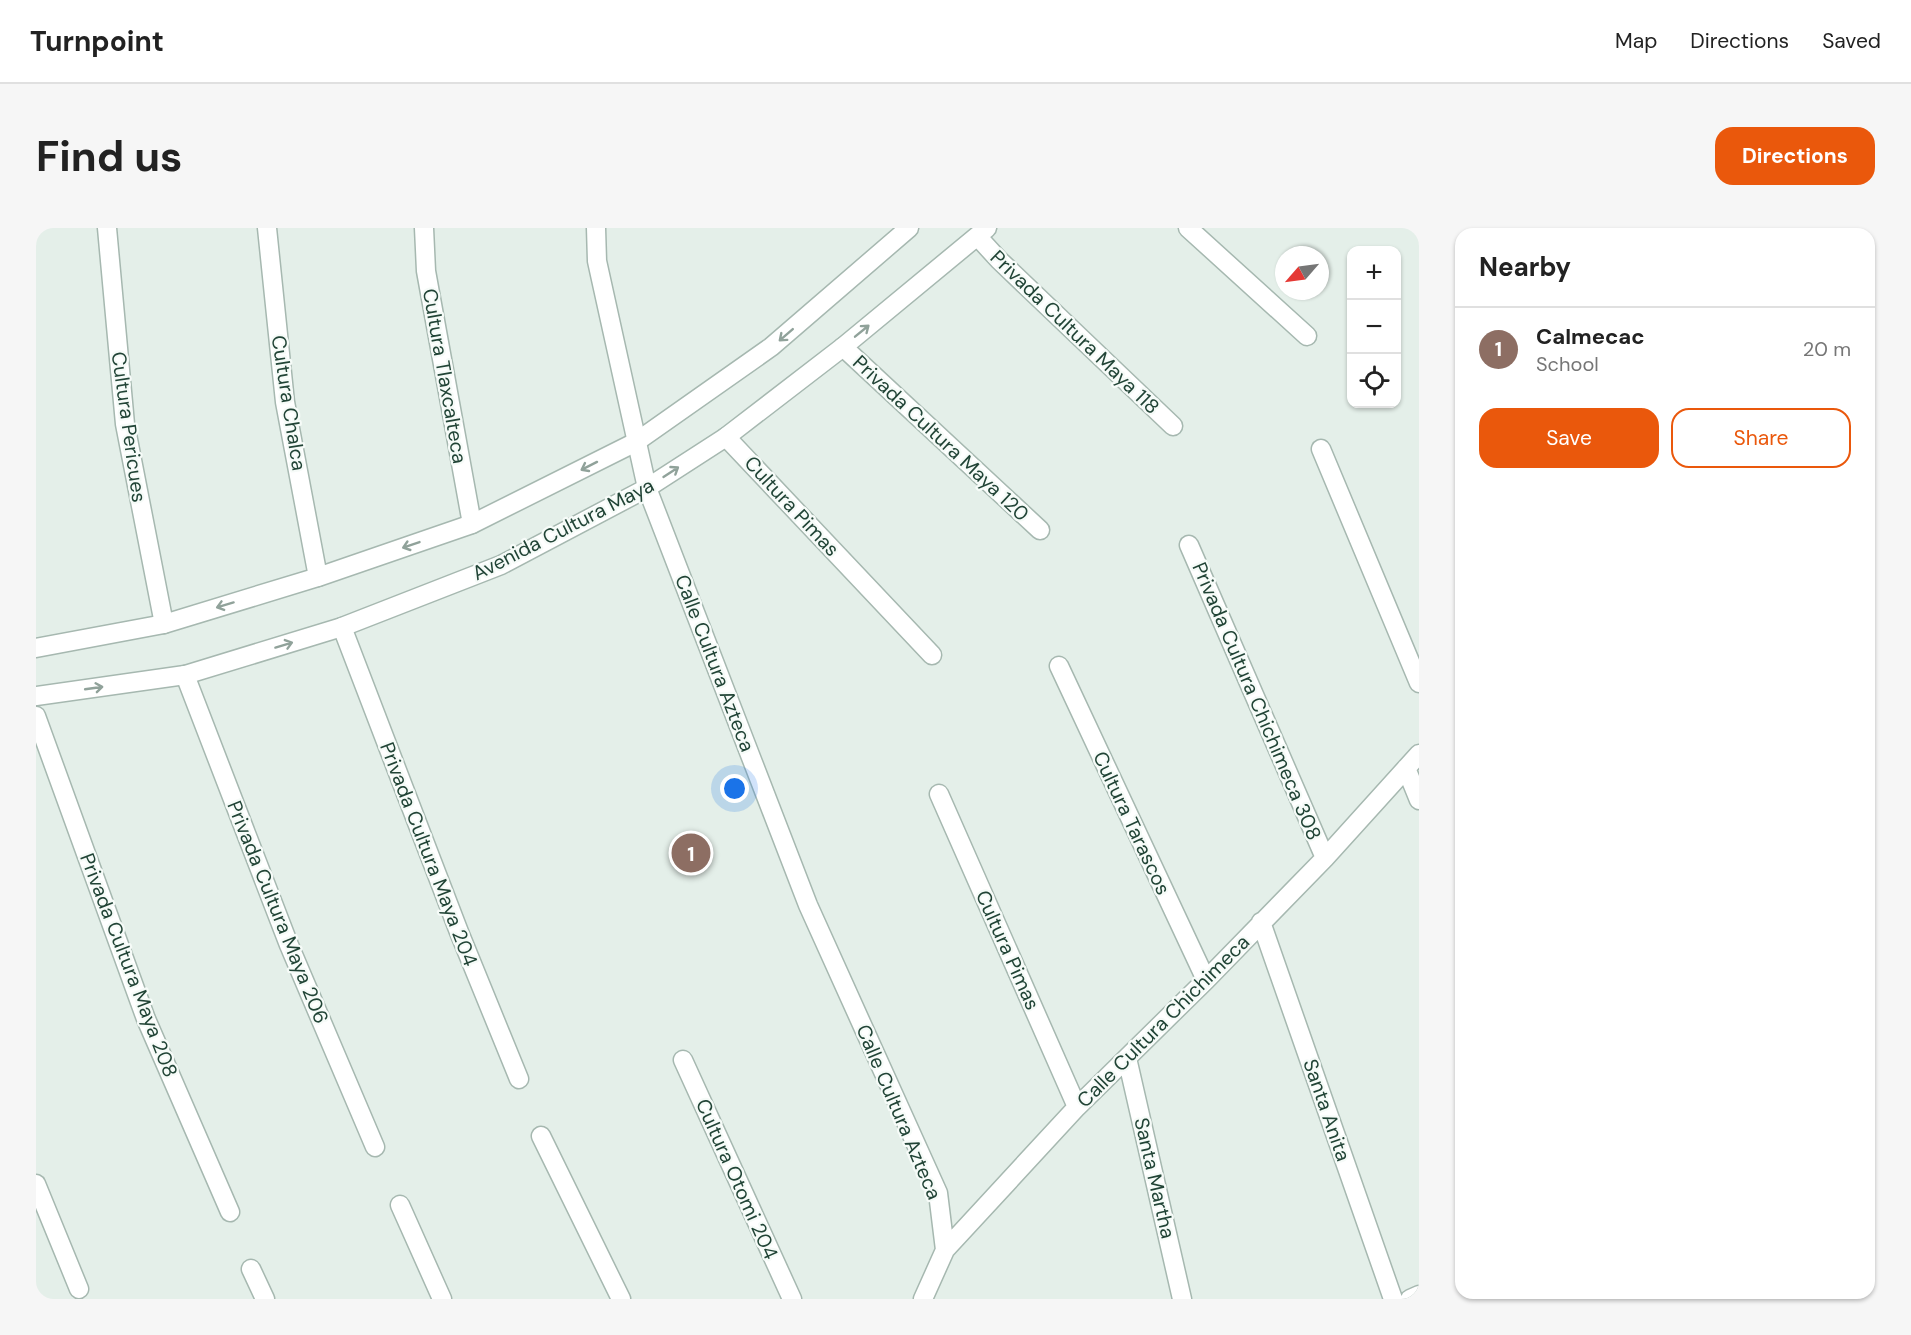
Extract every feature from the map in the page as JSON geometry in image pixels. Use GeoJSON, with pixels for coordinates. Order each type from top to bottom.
{"type":"FeatureCollection","features":[{"type":"Feature","properties":{"kind":"street","name":"Cultura Pericues"},"geometry":{"type":"LineString","coordinates":[[106,228],[125,424],[164,624]]}},
{"type":"Feature","properties":{"kind":"street","name":"Cultura Chalca"},"geometry":{"type":"LineString","coordinates":[[267,228],[285,402],[318,577]]}},
{"type":"Feature","properties":{"kind":"street","name":"Cultura Tlaxcalteca"},"geometry":{"type":"LineString","coordinates":[[424,228],[426,271],[472,524]]}},
{"type":"Feature","properties":{"kind":"street","name":"Calle Cultura Azteca"},"geometry":{"type":"LineString","coordinates":[[596,228],[597,261],[647,488],[808,905],[938,1193],[945,1250]]}},
{"type":"Feature","properties":{"kind":"street"},"geometry":{"type":"LineString","coordinates":[[36,648],[164,624],[318,577],[472,524],[636,442],[771,347],[909,228]]}},
{"type":"Feature","properties":{"kind":"street"},"geometry":{"type":"LineString","coordinates":[[1188,228],[1307,336]]}},
{"type":"Feature","properties":{"kind":"street","name":"Avenida Cultura Maya"},"geometry":{"type":"LineString","coordinates":[[36,696],[185,675],[342,627],[501,565],[647,488],[726,437],[843,347],[982,232]]}},
{"type":"Feature","properties":{"kind":"street","name":"Privada Cultura Maya 118"},"geometry":{"type":"LineString","coordinates":[[982,232],[999,260],[1173,426]]}},
{"type":"Feature","properties":{"kind":"street","name":"Privada Cultura Maya 120"},"geometry":{"type":"LineString","coordinates":[[843,347],[1040,530]]}},
{"type":"Feature","properties":{"kind":"street","name":"Cultura Pimas"},"geometry":{"type":"LineString","coordinates":[[726,437],[932,655]]}},
{"type":"Feature","properties":{"kind":"street"},"geometry":{"type":"LineString","coordinates":[[1321,449],[1419,683]]}},
{"type":"Feature","properties":{"kind":"street","name":"Privada Cultura Chichimeca 308"},"geometry":{"type":"LineString","coordinates":[[1190,545],[1325,858]]}},
{"type":"Feature","properties":{"kind":"street","name":"Privada Cultura Maya 204"},"geometry":{"type":"LineString","coordinates":[[342,627],[459,932],[519,1079]]}},
{"type":"Feature","properties":{"kind":"street","name":"Cultura Tarascos"},"geometry":{"type":"LineString","coordinates":[[1059,666],[1206,980]]}},
{"type":"Feature","properties":{"kind":"street","name":"Privada Cultura Maya 206"},"geometry":{"type":"LineString","coordinates":[[185,675],[289,945],[375,1147]]}},
{"type":"Feature","properties":{"kind":"street","name":"Privada Cultura Maya 208"},"geometry":{"type":"LineString","coordinates":[[36,716],[146,1019],[230,1212]]}},
{"type":"Feature","properties":{"kind":"street","name":"Calle Cultura Chichimeca"},"geometry":{"type":"LineString","coordinates":[[923,1299],[945,1250],[1077,1107],[1325,858],[1419,754]]}},
{"type":"Feature","properties":{"kind":"street"},"geometry":{"type":"LineString","coordinates":[[1406,768],[1419,800]]}},
{"type":"Feature","properties":{"kind":"street","name":"Cultura Pimas"},"geometry":{"type":"LineString","coordinates":[[939,794],[1077,1107]]}},
{"type":"Feature","properties":{"kind":"street","name":"Santa Anita"},"geometry":{"type":"LineString","coordinates":[[1261,922],[1393,1299]]}},
{"type":"Feature","properties":{"kind":"street","name":"Santa Martha"},"geometry":{"type":"LineString","coordinates":[[1127,1058],[1182,1299]]}},
{"type":"Feature","properties":{"kind":"street","name":"Cultura Otomi 204"},"geometry":{"type":"LineString","coordinates":[[683,1060],[792,1299]]}},
{"type":"Feature","properties":{"kind":"street"},"geometry":{"type":"LineString","coordinates":[[541,1136],[621,1299]]}},
{"type":"Feature","properties":{"kind":"street"},"geometry":{"type":"LineString","coordinates":[[36,1184],[79,1289]]}},
{"type":"Feature","properties":{"kind":"street"},"geometry":{"type":"LineString","coordinates":[[400,1205],[442,1299]]}},
{"type":"Feature","properties":{"kind":"street"},"geometry":{"type":"LineString","coordinates":[[250,1269],[265,1299]]}},
{"type":"Feature","properties":{"kind":"street"},"geometry":{"type":"LineString","coordinates":[[1410,1299],[1419,1295]]}},
{"type":"Feature","properties":{"kind":"place","name":"Calmecac"},"geometry":{"type":"Point","coordinates":[691,853]}}]}
